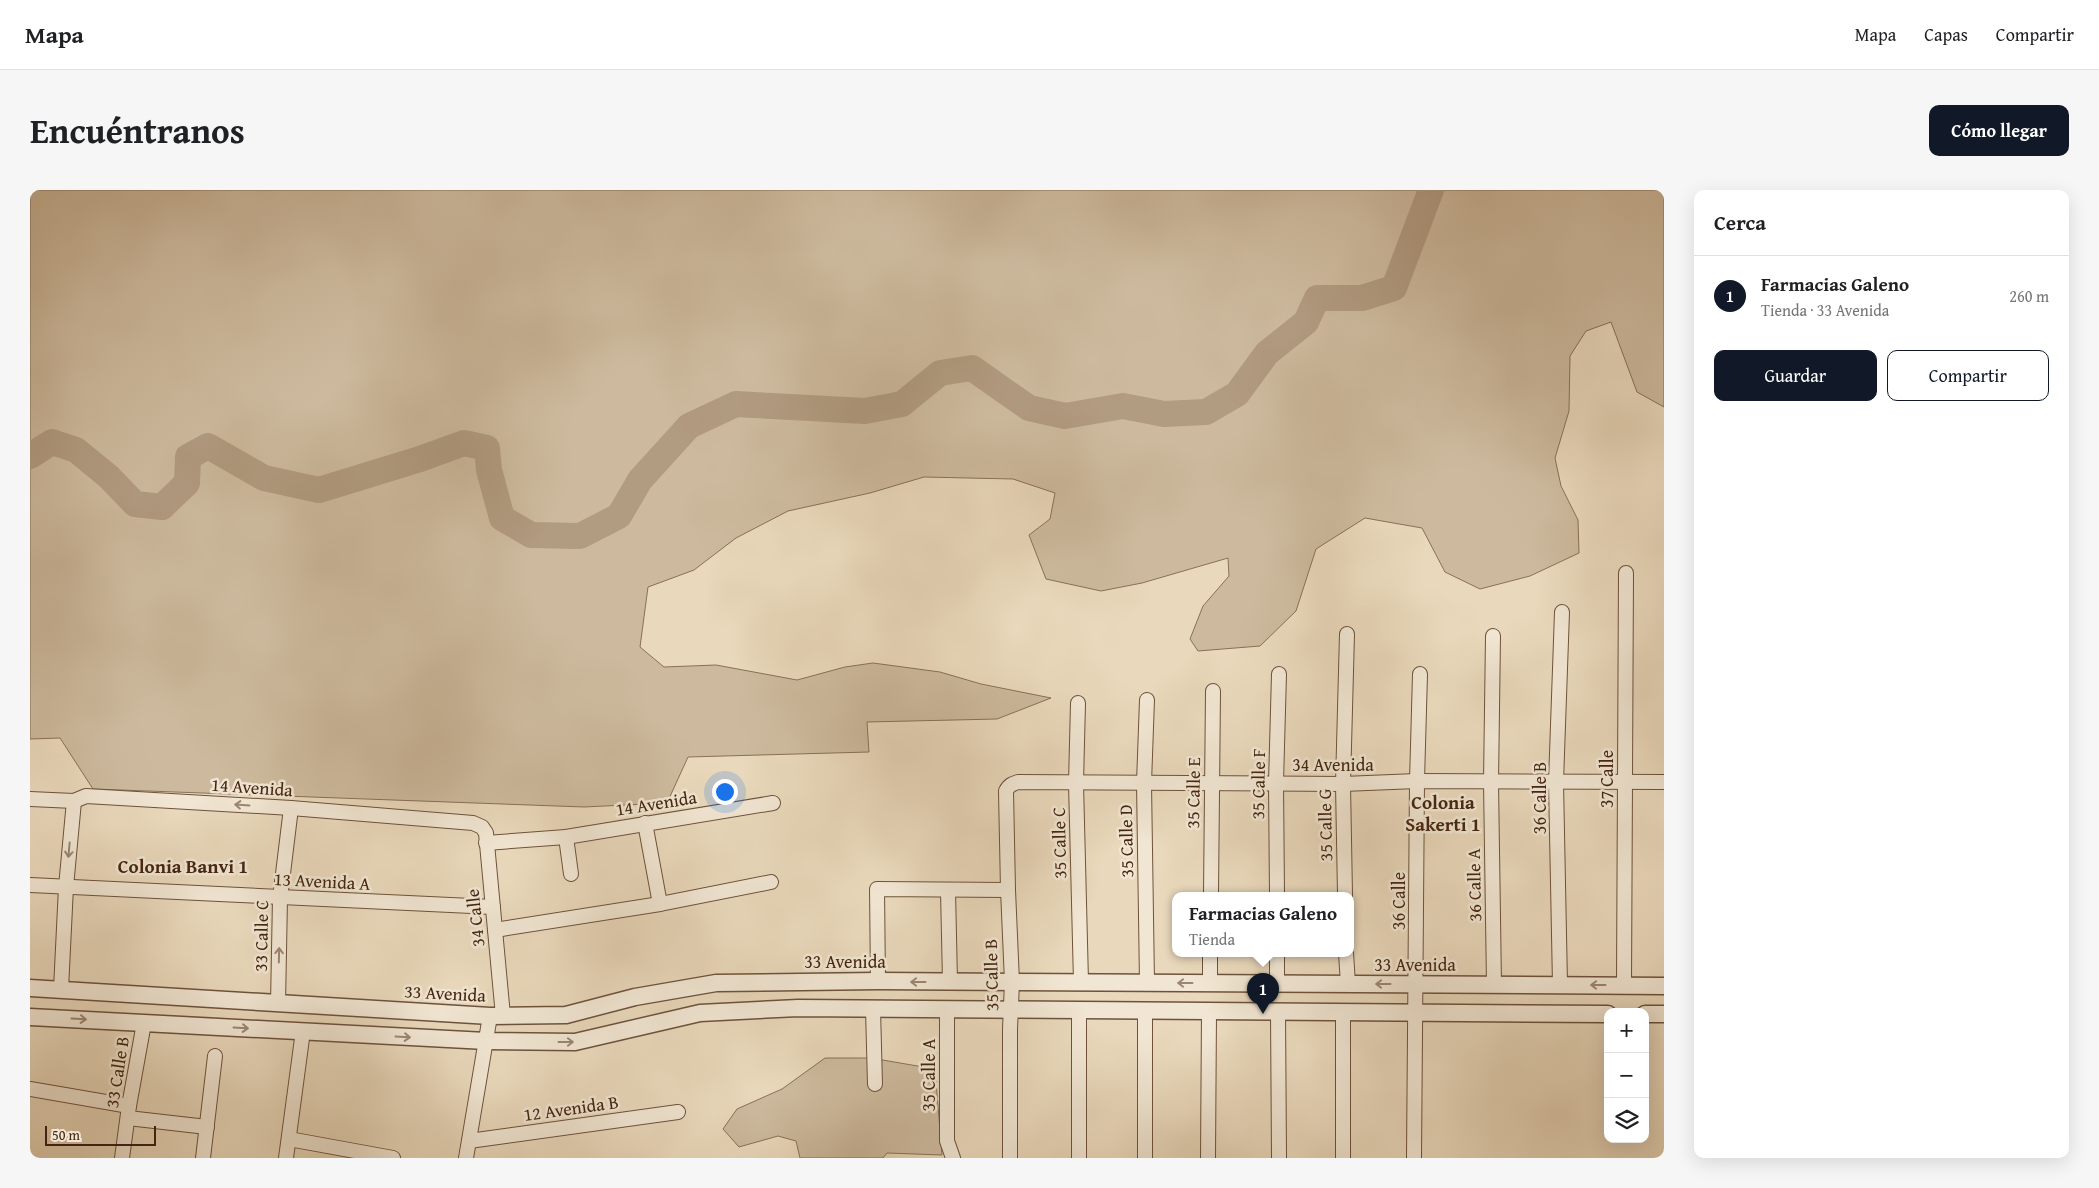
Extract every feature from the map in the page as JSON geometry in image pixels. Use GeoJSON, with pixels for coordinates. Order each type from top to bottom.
{"type":"FeatureCollection","features":[{"type":"Feature","properties":{"kind":"street","name":"37 Calle"},"geometry":{"type":"LineString","coordinates":[[1624,985],[1626,573]]}},
{"type":"Feature","properties":{"kind":"street","name":"36 Calle B"},"geometry":{"type":"LineString","coordinates":[[1560,985],[1556,782],[1562,612]]}},
{"type":"Feature","properties":{"kind":"street","name":"35 Calle G"},"geometry":{"type":"LineString","coordinates":[[1345,892],[1343,784],[1346,634]]}},
{"type":"Feature","properties":{"kind":"street","name":"36 Calle A"},"geometry":{"type":"LineString","coordinates":[[1493,636],[1491,782],[1494,984]]}},
{"type":"Feature","properties":{"kind":"street","name":"35 Calle F"},"geometry":{"type":"LineString","coordinates":[[1277,892],[1276,783],[1279,674]]}},
{"type":"Feature","properties":{"kind":"street","name":"36 Calle"},"geometry":{"type":"LineString","coordinates":[[1414,1158],[1417,781],[1420,674]]}},
{"type":"Feature","properties":{"kind":"street","name":"35 Calle E"},"geometry":{"type":"LineString","coordinates":[[1211,892],[1213,691]]}},
{"type":"Feature","properties":{"kind":"street","name":"35 Calle D"},"geometry":{"type":"LineString","coordinates":[[1147,700],[1144,783],[1147,983]]}},
{"type":"Feature","properties":{"kind":"street","name":"35 Calle C"},"geometry":{"type":"LineString","coordinates":[[1078,703],[1076,783],[1081,982]]}},
{"type":"Feature","properties":{"kind":"street","name":"34 Avenida"},"geometry":{"type":"LineString","coordinates":[[1006,791],[1008,786],[1018,782],[1343,784],[1417,781],[1664,782]]}},
{"type":"Feature","properties":{"kind":"street","name":"35 Calle B"},"geometry":{"type":"LineString","coordinates":[[1006,791],[1012,982],[1010,1158]]}},
{"type":"Feature","properties":{"kind":"street","name":"14 Avenida"},"geometry":{"type":"LineString","coordinates":[[30,799],[74,801],[86,796],[291,808],[473,823]]}},
{"type":"Feature","properties":{"kind":"street"},"geometry":{"type":"LineString","coordinates":[[61,990],[66,887],[74,801]]}},
{"type":"Feature","properties":{"kind":"street","name":"14 Avenida"},"geometry":{"type":"LineString","coordinates":[[486,843],[566,837],[773,803]]}},
{"type":"Feature","properties":{"kind":"street","name":"33 Calle C"},"geometry":{"type":"LineString","coordinates":[[278,1004],[280,898],[291,808]]}},
{"type":"Feature","properties":{"kind":"street","name":"34 Calle"},"geometry":{"type":"LineString","coordinates":[[466,1158],[486,1041],[497,1016],[495,930],[486,833],[482,827],[473,823]]}},
{"type":"Feature","properties":{"kind":"street"},"geometry":{"type":"LineString","coordinates":[[644,823],[660,904]]}},
{"type":"Feature","properties":{"kind":"street"},"geometry":{"type":"LineString","coordinates":[[566,837],[571,874]]}},
{"type":"Feature","properties":{"kind":"street"},"geometry":{"type":"LineString","coordinates":[[495,930],[660,904],[771,882]]}},
{"type":"Feature","properties":{"kind":"street","name":"13 Avenida A"},"geometry":{"type":"LineString","coordinates":[[30,885],[493,908]]}},
{"type":"Feature","properties":{"kind":"street"},"geometry":{"type":"LineString","coordinates":[[878,981],[877,889],[1008,890]]}},
{"type":"Feature","properties":{"kind":"street"},"geometry":{"type":"LineString","coordinates":[[948,890],[950,982]]}},
{"type":"Feature","properties":{"kind":"street"},"geometry":{"type":"LineString","coordinates":[[1210,957],[1210,983]]}},
{"type":"Feature","properties":{"kind":"street"},"geometry":{"type":"LineString","coordinates":[[1277,957],[1277,983]]}},
{"type":"Feature","properties":{"kind":"street"},"geometry":{"type":"LineString","coordinates":[[1346,957],[1348,984]]}},
{"type":"Feature","properties":{"kind":"street","name":"33 Avenida"},"geometry":{"type":"LineString","coordinates":[[30,988],[497,1016],[566,1015],[635,997],[716,983],[878,981],[1664,986]]}},
{"type":"Feature","properties":{"kind":"street"},"geometry":{"type":"LineString","coordinates":[[30,1017],[486,1041],[575,1042],[700,1013],[798,1008],[1604,1014]]}},
{"type":"Feature","properties":{"kind":"street"},"geometry":{"type":"LineString","coordinates":[[872,1009],[875,1084]]}},
{"type":"Feature","properties":{"kind":"street","name":"35 Calle A"},"geometry":{"type":"LineString","coordinates":[[947,1009],[946,1141],[953,1158]]}},
{"type":"Feature","properties":{"kind":"street"},"geometry":{"type":"LineString","coordinates":[[1079,1011],[1079,1158]]}},
{"type":"Feature","properties":{"kind":"street"},"geometry":{"type":"LineString","coordinates":[[1145,1158],[1146,1011]]}},
{"type":"Feature","properties":{"kind":"street"},"geometry":{"type":"LineString","coordinates":[[1208,1158],[1209,1012]]}},
{"type":"Feature","properties":{"kind":"street"},"geometry":{"type":"LineString","coordinates":[[1278,1012],[1279,1158]]}},
{"type":"Feature","properties":{"kind":"street"},"geometry":{"type":"LineString","coordinates":[[1343,1013],[1343,1158]]}},
{"type":"Feature","properties":{"kind":"street"},"geometry":{"type":"LineString","coordinates":[[1649,1014],[1664,1014]]}},
{"type":"Feature","properties":{"kind":"street","name":"33 Calle B"},"geometry":{"type":"LineString","coordinates":[[122,1158],[144,1023]]}},
{"type":"Feature","properties":{"kind":"street"},"geometry":{"type":"LineString","coordinates":[[286,1158],[303,1032]]}},
{"type":"Feature","properties":{"kind":"street"},"geometry":{"type":"LineString","coordinates":[[203,1158],[215,1056]]}},
{"type":"Feature","properties":{"kind":"street"},"geometry":{"type":"LineString","coordinates":[[30,1089],[129,1112],[207,1127]]}},
{"type":"Feature","properties":{"kind":"street","name":"12 Avenida B"},"geometry":{"type":"LineString","coordinates":[[469,1141],[678,1112]]}},
{"type":"Feature","properties":{"kind":"street"},"geometry":{"type":"LineString","coordinates":[[289,1139],[393,1158]]}},
{"type":"Feature","properties":{"kind":"shaded area"},"geometry":{"type":"Polygon","coordinates":[[[30,190],[1664,190],[1664,407],[1637,392],[1611,322],[1586,331],[1570,356],[1569,411],[1555,458],[1561,486],[1578,520],[1579,553],[1530,576],[1480,589],[1445,572],[1422,528],[1365,518],[1316,549],[1296,611],[1260,646],[1198,651],[1190,639],[1203,606],[1229,576],[1228,558],[1142,583],[1101,591],[1046,579],[1029,535],[1050,519],[1055,493],[1013,479],[924,477],[870,493],[788,511],[736,538],[694,570],[648,587],[640,647],[664,667],[716,665],[797,680],[845,667],[873,663],[940,672],[981,684],[1051,698],[997,719],[867,722],[869,752],[688,757],[667,803],[584,807],[93,789],[60,738],[30,739],[30,190]]]}},
{"type":"Feature","properties":{"kind":"shaded area"},"geometry":{"type":"Polygon","coordinates":[[[825,1058],[871,1058],[935,1069],[942,1155],[887,1153],[883,1158],[800,1158],[796,1141],[778,1136],[739,1147],[723,1129],[737,1109],[782,1089],[825,1058]]]}},
{"type":"Feature","properties":{"kind":"waterway"},"geometry":{"type":"LineString","coordinates":[[30,456],[52,442],[76,450],[109,477],[135,504],[162,507],[187,483],[188,457],[208,446],[264,478],[319,490],[420,459],[464,443],[487,448],[489,470],[502,518],[531,535],[580,536],[619,516],[640,480],[689,426],[736,404],[865,411],[902,404],[940,373],[972,368],[1029,408],[1065,416],[1123,406],[1164,414],[1206,412],[1237,394],[1267,353],[1306,322],[1317,298],[1362,298],[1394,288],[1431,190]]}},
{"type":"Feature","properties":{"kind":"place","name":"Farmacias Galeno"},"geometry":{"type":"Point","coordinates":[1263,1014]}},
{"type":"Feature","properties":{"kind":"district","name":"Colonia Sakerti 1"},"geometry":{"type":"Point","coordinates":[1443,813]}},
{"type":"Feature","properties":{"kind":"district","name":"Colonia Banvi 1"},"geometry":{"type":"Point","coordinates":[183,866]}}]}
